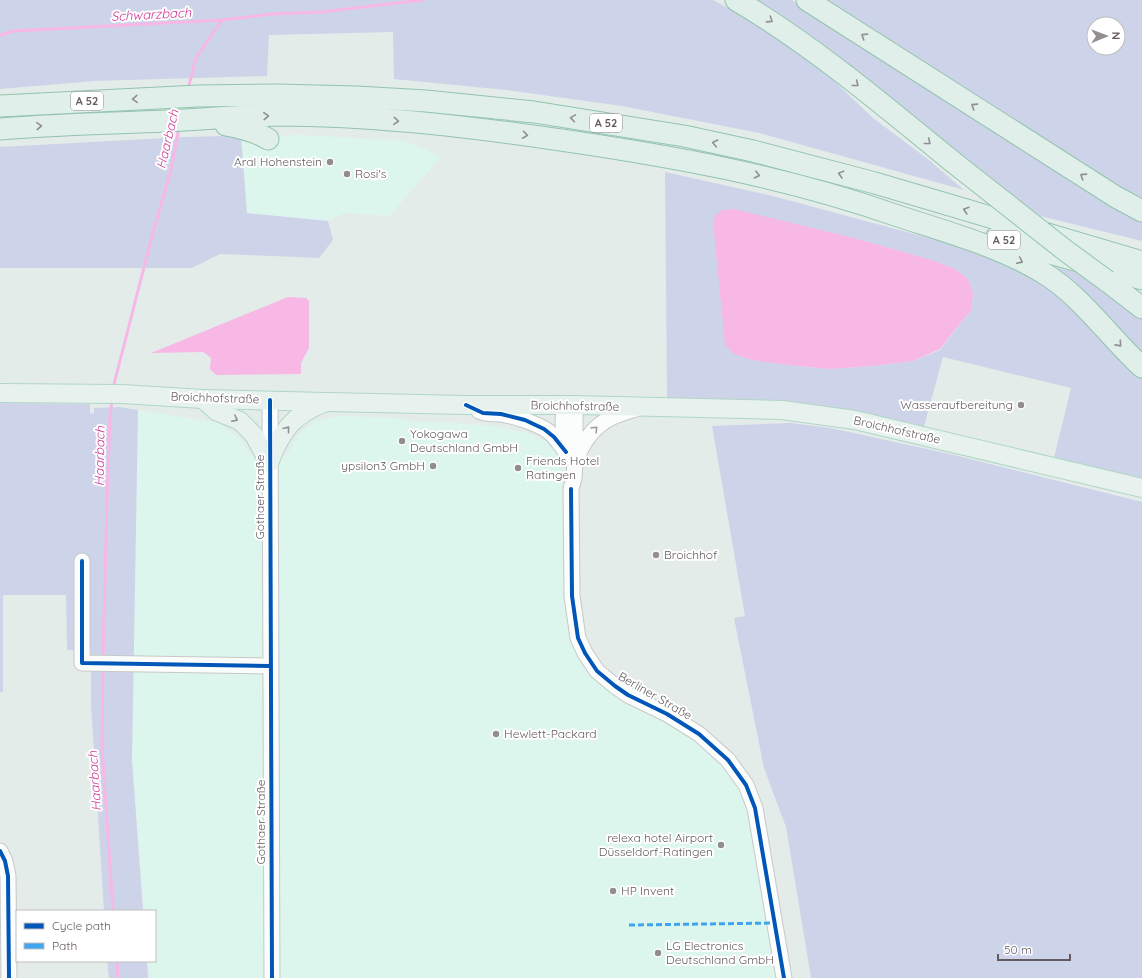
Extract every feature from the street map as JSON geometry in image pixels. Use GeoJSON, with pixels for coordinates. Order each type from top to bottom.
{"type":"FeatureCollection","features":[{"type":"Feature","properties":{"kind":"highway"},"geometry":{"type":"LineString","coordinates":[[736,0],[768,18],[815,51],[1066,251],[1107,280],[1142,308]]}},
{"type":"Feature","properties":{"kind":"highway"},"geometry":{"type":"LineString","coordinates":[[807,0],[1110,193],[1142,211]]}},
{"type":"Feature","properties":{"kind":"highway","name":"A 52"},"geometry":{"type":"LineString","coordinates":[[0,106],[198,96],[277,95],[357,97],[426,101],[534,112],[684,136],[753,151],[874,182],[1003,222],[1142,262]]}},
{"type":"Feature","properties":{"kind":"highway","name":"A 52"},"geometry":{"type":"LineString","coordinates":[[0,129],[166,121],[199,122],[284,116],[359,118],[464,126],[674,158],[750,173],[809,187],[865,204],[1142,279]]}},
{"type":"Feature","properties":{"kind":"highway"},"geometry":{"type":"LineString","coordinates":[[199,122],[247,129],[268,139]]}},
{"type":"Feature","properties":{"kind":"highway"},"geometry":{"type":"LineString","coordinates":[[865,204],[1007,254],[1040,271],[1060,284],[1077,298],[1125,352],[1142,367]]}},
{"type":"Feature","properties":{"kind":"highway"},"geometry":{"type":"LineString","coordinates":[[1003,222],[1046,226],[1142,248]]}},
{"type":"Feature","properties":{"kind":"highway"},"geometry":{"type":"LineString","coordinates":[[1107,280],[1142,299]]}},
{"type":"Feature","properties":{"kind":"main road","name":"Broichhofstraße"},"geometry":{"type":"LineString","coordinates":[[0,392],[122,394],[203,399],[327,402],[466,405],[570,405],[782,410],[821,414],[855,420],[1142,488]]}},
{"type":"Feature","properties":{"kind":"main road"},"geometry":{"type":"LineString","coordinates":[[203,399],[216,411],[240,421],[254,435],[269,463]]}},
{"type":"Feature","properties":{"kind":"main road"},"geometry":{"type":"LineString","coordinates":[[269,463],[282,435],[296,417],[312,407],[327,402]]}},
{"type":"Feature","properties":{"kind":"street","name":"Gothaer Straße"},"geometry":{"type":"LineString","coordinates":[[270,400],[269,463],[272,978]]}},
{"type":"Feature","properties":{"kind":"street"},"geometry":{"type":"LineString","coordinates":[[466,405],[483,413],[501,414],[525,420],[544,429],[554,437],[570,457],[602,422],[620,413],[644,407]]}},
{"type":"Feature","properties":{"kind":"street","name":"Berliner Straße"},"geometry":{"type":"LineString","coordinates":[[570,405],[570,457],[574,478],[571,489],[572,596],[578,638],[585,653],[597,671],[628,695],[667,714],[699,734],[728,760],[746,785],[755,808],[784,978]]}},
{"type":"Feature","properties":{"kind":"street"},"geometry":{"type":"LineString","coordinates":[[82,560],[82,663],[270,666]]}},
{"type":"Feature","properties":{"kind":"street"},"geometry":{"type":"LineString","coordinates":[[0,851],[5,861],[8,876],[9,978]]}},
{"type":"Feature","properties":{"kind":"shaded area"},"geometry":{"type":"Polygon","coordinates":[[[0,0],[713,0],[758,24],[809,57],[873,118],[929,160],[964,190],[759,133],[622,106],[506,90],[394,79],[393,32],[269,35],[267,76],[94,81],[0,89],[0,0]]]}},
{"type":"Feature","properties":{"kind":"shaded area"},"geometry":{"type":"Polygon","coordinates":[[[750,0],[792,0],[1114,202],[1142,218],[1142,241],[1040,216],[895,102],[750,0]]]}},
{"type":"Feature","properties":{"kind":"shaded area"},"geometry":{"type":"Polygon","coordinates":[[[828,0],[1142,0],[1142,200],[1073,159],[828,0]]]}},
{"type":"Feature","properties":{"kind":"shaded area"},"geometry":{"type":"Polygon","coordinates":[[[300,135],[406,141],[441,157],[389,216],[345,213],[328,221],[247,213],[241,137],[300,135]]]}},
{"type":"Feature","properties":{"kind":"shaded area"},"geometry":{"type":"Polygon","coordinates":[[[227,136],[241,137],[247,213],[328,221],[333,240],[319,258],[220,254],[192,268],[0,268],[0,147],[227,136]]]}},
{"type":"Feature","properties":{"kind":"shaded area"},"geometry":{"type":"Polygon","coordinates":[[[665,172],[769,195],[977,251],[1021,269],[1056,290],[1142,372],[1142,483],[1053,462],[1071,388],[943,357],[923,430],[667,398],[665,172]],[[858,239],[788,365],[830,369],[874,366],[913,361],[940,350],[971,310],[973,293],[968,279],[955,269],[934,261],[858,239]]]}},
{"type":"Feature","properties":{"kind":"shaded area"},"geometry":{"type":"Polygon","coordinates":[[[734,209],[858,239],[935,261],[955,269],[968,279],[973,293],[971,310],[940,349],[913,361],[874,366],[830,369],[752,360],[734,354],[725,345],[713,221],[720,211],[734,209]]]}},
{"type":"Feature","properties":{"kind":"shaded area"},"geometry":{"type":"Polygon","coordinates":[[[1029,260],[1078,273],[1142,315],[1142,361],[1029,260]]]}},
{"type":"Feature","properties":{"kind":"shaded area"},"geometry":{"type":"Polygon","coordinates":[[[288,297],[306,298],[309,301],[309,348],[301,363],[301,374],[216,375],[210,369],[211,358],[203,352],[151,353],[288,297]]]}},
{"type":"Feature","properties":{"kind":"shaded area"},"geometry":{"type":"Polygon","coordinates":[[[0,403],[90,404],[90,413],[94,414],[94,408],[119,407],[138,410],[132,760],[143,910],[104,910],[91,704],[91,650],[67,650],[66,595],[3,595],[3,692],[0,692],[0,403]]]}},
{"type":"Feature","properties":{"kind":"shaded area"},"geometry":{"type":"Polygon","coordinates":[[[138,410],[219,423],[241,440],[251,457],[287,455],[298,435],[315,421],[340,416],[395,418],[417,422],[492,426],[526,433],[553,444],[561,468],[572,596],[597,671],[667,714],[746,785],[784,978],[150,978],[148,962],[156,962],[156,910],[144,910],[132,760],[138,410]]]}},
{"type":"Feature","properties":{"kind":"shaded area"},"geometry":{"type":"Polygon","coordinates":[[[791,423],[831,428],[950,454],[1142,502],[1142,978],[811,978],[786,827],[764,768],[734,618],[745,616],[712,426],[791,423]]]}},
{"type":"Feature","properties":{"kind":"shaded area"},"geometry":{"type":"Polygon","coordinates":[[[107,962],[147,962],[148,978],[109,978],[107,962]]]}},
{"type":"Feature","properties":{"kind":"waterway","name":"Schwarzbach"},"geometry":{"type":"LineString","coordinates":[[0,35],[14,31],[222,20],[272,14],[321,12],[423,0]]}},
{"type":"Feature","properties":{"kind":"waterway","name":"Haarbach"},"geometry":{"type":"LineString","coordinates":[[188,89],[196,58],[222,20]]}},
{"type":"Feature","properties":{"kind":"waterway","name":"Haarbach"},"geometry":{"type":"LineString","coordinates":[[113,388],[152,236],[171,170],[179,128]]}},
{"type":"Feature","properties":{"kind":"waterway","name":"Haarbach"},"geometry":{"type":"LineString","coordinates":[[103,660],[107,500],[112,399]]}},
{"type":"Feature","properties":{"kind":"waterway","name":"Haarbach"},"geometry":{"type":"LineString","coordinates":[[103,667],[102,746],[113,910]]}},
{"type":"Feature","properties":{"kind":"waterway","name":"Haarbach"},"geometry":{"type":"LineString","coordinates":[[117,962],[118,978]]}},
{"type":"Feature","properties":{"kind":"marked path"},"geometry":{"type":"LineString","coordinates":[[629,925],[775,923]]}},
{"type":"Feature","properties":{"kind":"cycle path"},"geometry":{"type":"LineString","coordinates":[[270,400],[272,978]]}},
{"type":"Feature","properties":{"kind":"cycle path"},"geometry":{"type":"LineString","coordinates":[[466,405],[483,413],[501,414],[525,420],[544,429],[554,437],[566,452]]}},
{"type":"Feature","properties":{"kind":"cycle path"},"geometry":{"type":"LineString","coordinates":[[571,489],[572,596],[578,638],[585,653],[597,671],[628,695],[667,714],[699,734],[728,760],[746,785],[755,808],[784,978]]}},
{"type":"Feature","properties":{"kind":"cycle path"},"geometry":{"type":"LineString","coordinates":[[82,561],[82,663],[270,666]]}},
{"type":"Feature","properties":{"kind":"cycle path"},"geometry":{"type":"LineString","coordinates":[[0,851],[5,861],[8,876],[9,978]]}},
{"type":"Feature","properties":{"kind":"place","name":"Aral Hohenstein"},"geometry":{"type":"Point","coordinates":[330,162]}},
{"type":"Feature","properties":{"kind":"place","name":"Rosi's"},"geometry":{"type":"Point","coordinates":[347,174]}},
{"type":"Feature","properties":{"kind":"place","name":"Wasseraufbereitung"},"geometry":{"type":"Point","coordinates":[1021,405]}},
{"type":"Feature","properties":{"kind":"place","name":"Yokogawa Deutschland GmbH"},"geometry":{"type":"Point","coordinates":[402,441]}},
{"type":"Feature","properties":{"kind":"place","name":"ypsilon3 GmbH"},"geometry":{"type":"Point","coordinates":[433,466]}},
{"type":"Feature","properties":{"kind":"place","name":"Friends Hotel Ratingen"},"geometry":{"type":"Point","coordinates":[518,468]}},
{"type":"Feature","properties":{"kind":"place","name":"Broichhof"},"geometry":{"type":"Point","coordinates":[656,555]}},
{"type":"Feature","properties":{"kind":"place","name":"Hewlett-Packard"},"geometry":{"type":"Point","coordinates":[496,734]}},
{"type":"Feature","properties":{"kind":"place","name":"relexa hotel Airport Düsseldorf-Ratingen"},"geometry":{"type":"Point","coordinates":[721,845]}},
{"type":"Feature","properties":{"kind":"place","name":"HP Invent"},"geometry":{"type":"Point","coordinates":[613,891]}},
{"type":"Feature","properties":{"kind":"place","name":"LG Electronics Deutschland GmbH"},"geometry":{"type":"Point","coordinates":[658,953]}}]}
